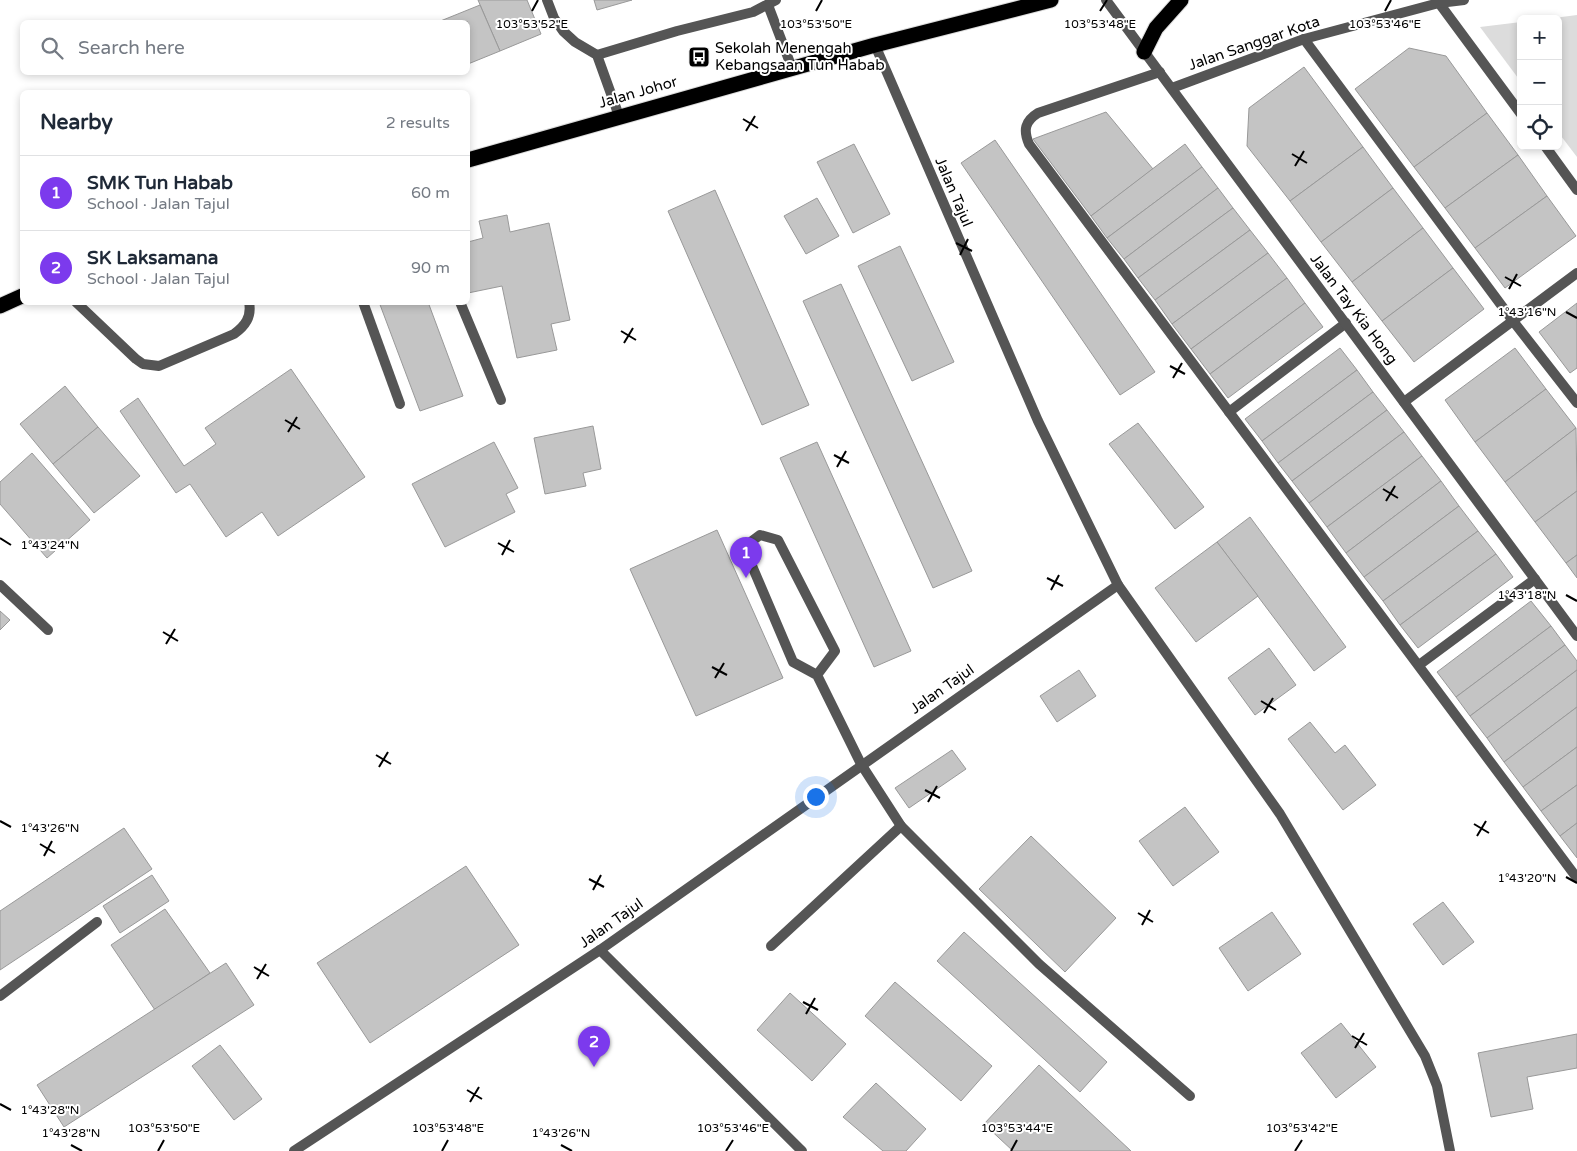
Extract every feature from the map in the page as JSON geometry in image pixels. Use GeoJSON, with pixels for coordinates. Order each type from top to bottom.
{"type":"FeatureCollection","features":[{"type":"Feature","properties":{"kind":"highway","name":"Jalan Johor"},"geometry":{"type":"LineString","coordinates":[[470,159],[875,45],[1051,0]]}},
{"type":"Feature","properties":{"kind":"highway"},"geometry":{"type":"LineString","coordinates":[[1144,52],[1156,28],[1181,0]]}},
{"type":"Feature","properties":{"kind":"highway"},"geometry":{"type":"LineString","coordinates":[[0,306],[20,297]]}},
{"type":"Feature","properties":{"kind":"street"},"geometry":{"type":"LineString","coordinates":[[547,0],[554,18],[562,31],[575,42],[597,55],[619,116]]}},
{"type":"Feature","properties":{"kind":"street","name":"Jalan Tay Kia Hong"},"geometry":{"type":"LineString","coordinates":[[1106,0],[1577,636]]}},
{"type":"Feature","properties":{"kind":"street","name":"Jalan Sanggar Kota"},"geometry":{"type":"LineString","coordinates":[[1172,88],[1304,39],[1439,3],[1464,0]]}},
{"type":"Feature","properties":{"kind":"street"},"geometry":{"type":"LineString","coordinates":[[597,55],[677,31],[753,12],[772,3],[792,68]]}},
{"type":"Feature","properties":{"kind":"street"},"geometry":{"type":"LineString","coordinates":[[1439,3],[1517,109]]}},
{"type":"Feature","properties":{"kind":"street"},"geometry":{"type":"LineString","coordinates":[[1304,39],[1513,321],[1577,403]]}},
{"type":"Feature","properties":{"kind":"street","name":"Jalan Tajul"},"geometry":{"type":"LineString","coordinates":[[294,1151],[600,950],[861,764],[1118,585],[1038,421],[875,45]]}},
{"type":"Feature","properties":{"kind":"street"},"geometry":{"type":"LineString","coordinates":[[1160,72],[1038,113],[1030,118],[1026,126],[1025,135],[1029,144],[1577,878]]}},
{"type":"Feature","properties":{"kind":"street"},"geometry":{"type":"LineString","coordinates":[[1547,150],[1577,190]]}},
{"type":"Feature","properties":{"kind":"street"},"geometry":{"type":"LineString","coordinates":[[1404,402],[1577,273]]}},
{"type":"Feature","properties":{"kind":"street"},"geometry":{"type":"LineString","coordinates":[[79,305],[136,359],[143,364],[159,366],[234,334],[243,327],[249,317],[249,305]]}},
{"type":"Feature","properties":{"kind":"street"},"geometry":{"type":"LineString","coordinates":[[364,305],[400,404]]}},
{"type":"Feature","properties":{"kind":"street"},"geometry":{"type":"LineString","coordinates":[[461,305],[501,400]]}},
{"type":"Feature","properties":{"kind":"street"},"geometry":{"type":"LineString","coordinates":[[1229,412],[1346,324]]}},
{"type":"Feature","properties":{"kind":"street"},"geometry":{"type":"LineString","coordinates":[[817,675],[835,650],[778,540],[760,535],[744,547],[793,662],[817,675],[861,764],[901,826],[1039,964],[1190,1096]]}},
{"type":"Feature","properties":{"kind":"street"},"geometry":{"type":"LineString","coordinates":[[1419,665],[1535,579]]}},
{"type":"Feature","properties":{"kind":"street"},"geometry":{"type":"LineString","coordinates":[[0,585],[48,630]]}},
{"type":"Feature","properties":{"kind":"street"},"geometry":{"type":"LineString","coordinates":[[1118,585],[1280,814],[1425,1056],[1437,1086],[1450,1151]]}},
{"type":"Feature","properties":{"kind":"street"},"geometry":{"type":"LineString","coordinates":[[772,946],[901,826]]}},
{"type":"Feature","properties":{"kind":"street"},"geometry":{"type":"LineString","coordinates":[[0,996],[97,922]]}},
{"type":"Feature","properties":{"kind":"street"},"geometry":{"type":"LineString","coordinates":[[600,950],[802,1151]]}},
{"type":"Feature","properties":{"kind":"shaded area"},"geometry":{"type":"Polygon","coordinates":[[[1577,15],[1577,157],[1562,137],[1562,17],[1577,15]]]}},
{"type":"Feature","properties":{"kind":"shaded area"},"geometry":{"type":"Polygon","coordinates":[[[1517,22],[1517,77],[1480,27],[1517,22]]]}},
{"type":"Feature","properties":{"kind":"building"},"geometry":{"type":"Polygon","coordinates":[[[478,0],[527,0],[541,34],[500,51],[478,0]]]}},
{"type":"Feature","properties":{"kind":"building"},"geometry":{"type":"Polygon","coordinates":[[[594,0],[632,0],[597,10],[594,0]]]}},
{"type":"Feature","properties":{"kind":"building"},"geometry":{"type":"Polygon","coordinates":[[[480,5],[500,51],[470,63],[470,20],[443,20],[480,5]]]}},
{"type":"Feature","properties":{"kind":"building"},"geometry":{"type":"Polygon","coordinates":[[[1409,48],[1446,56],[1487,113],[1414,167],[1355,89],[1409,48]]]}},
{"type":"Feature","properties":{"kind":"building"},"geometry":{"type":"Polygon","coordinates":[[[1304,67],[1363,147],[1290,201],[1247,146],[1249,108],[1304,67]]]}},
{"type":"Feature","properties":{"kind":"building"},"geometry":{"type":"Polygon","coordinates":[[[1106,112],[1153,169],[1091,216],[1033,139],[1106,112]]]}},
{"type":"Feature","properties":{"kind":"building"},"geometry":{"type":"Polygon","coordinates":[[[1487,113],[1518,155],[1445,208],[1414,167],[1487,113]]]}},
{"type":"Feature","properties":{"kind":"building"},"geometry":{"type":"Polygon","coordinates":[[[995,140],[1155,372],[1120,395],[961,163],[995,140]]]}},
{"type":"Feature","properties":{"kind":"building"},"geometry":{"type":"Polygon","coordinates":[[[854,144],[890,214],[853,233],[817,162],[854,144]]]}},
{"type":"Feature","properties":{"kind":"building"},"geometry":{"type":"Polygon","coordinates":[[[1185,144],[1202,167],[1107,238],[1091,216],[1185,144]]]}},
{"type":"Feature","properties":{"kind":"building"},"geometry":{"type":"Polygon","coordinates":[[[1363,147],[1393,188],[1321,242],[1290,201],[1363,147]]]}},
{"type":"Feature","properties":{"kind":"building"},"geometry":{"type":"Polygon","coordinates":[[[1518,155],[1547,196],[1475,248],[1445,208],[1518,155]]]}},
{"type":"Feature","properties":{"kind":"building"},"geometry":{"type":"Polygon","coordinates":[[[1202,167],[1218,188],[1124,259],[1107,238],[1202,167]]]}},
{"type":"Feature","properties":{"kind":"building"},"geometry":{"type":"Polygon","coordinates":[[[1218,188],[1233,208],[1138,278],[1124,259],[1218,188]]]}},
{"type":"Feature","properties":{"kind":"building"},"geometry":{"type":"Polygon","coordinates":[[[1393,188],[1423,228],[1352,282],[1321,242],[1393,188]]]}},
{"type":"Feature","properties":{"kind":"building"},"geometry":{"type":"Polygon","coordinates":[[[715,190],[809,405],[762,425],[668,211],[715,190]]]}},
{"type":"Feature","properties":{"kind":"building"},"geometry":{"type":"Polygon","coordinates":[[[1547,196],[1576,236],[1505,288],[1475,248],[1547,196]]]}},
{"type":"Feature","properties":{"kind":"building"},"geometry":{"type":"Polygon","coordinates":[[[817,198],[839,236],[806,254],[784,216],[817,198]]]}},
{"type":"Feature","properties":{"kind":"building"},"geometry":{"type":"Polygon","coordinates":[[[1233,208],[1250,230],[1155,300],[1138,278],[1233,208]]]}},
{"type":"Feature","properties":{"kind":"building"},"geometry":{"type":"Polygon","coordinates":[[[507,215],[510,232],[549,223],[570,320],[551,324],[557,350],[517,358],[502,286],[470,293],[470,241],[483,238],[479,221],[507,215]]]}},
{"type":"Feature","properties":{"kind":"building"},"geometry":{"type":"Polygon","coordinates":[[[1423,228],[1453,268],[1382,321],[1352,282],[1423,228]]]}},
{"type":"Feature","properties":{"kind":"building"},"geometry":{"type":"Polygon","coordinates":[[[1250,230],[1268,253],[1172,324],[1155,300],[1250,230]]]}},
{"type":"Feature","properties":{"kind":"building"},"geometry":{"type":"Polygon","coordinates":[[[900,246],[954,362],[912,381],[858,266],[900,246]]]}},
{"type":"Feature","properties":{"kind":"building"},"geometry":{"type":"Polygon","coordinates":[[[1268,253],[1287,278],[1191,349],[1172,324],[1268,253]]]}},
{"type":"Feature","properties":{"kind":"building"},"geometry":{"type":"Polygon","coordinates":[[[1453,268],[1484,309],[1414,362],[1382,321],[1453,268]]]}},
{"type":"Feature","properties":{"kind":"building"},"geometry":{"type":"Polygon","coordinates":[[[1287,278],[1305,303],[1210,374],[1191,349],[1287,278]]]}},
{"type":"Feature","properties":{"kind":"building"},"geometry":{"type":"Polygon","coordinates":[[[841,284],[972,571],[933,588],[803,301],[841,284]]]}},
{"type":"Feature","properties":{"kind":"building"},"geometry":{"type":"Polygon","coordinates":[[[1305,303],[1323,327],[1228,398],[1210,374],[1305,303]]]}},
{"type":"Feature","properties":{"kind":"building"},"geometry":{"type":"Polygon","coordinates":[[[1577,303],[1577,368],[1570,373],[1539,332],[1577,303]]]}},
{"type":"Feature","properties":{"kind":"building"},"geometry":{"type":"Polygon","coordinates":[[[380,305],[429,305],[463,396],[420,411],[380,305]]]}},
{"type":"Feature","properties":{"kind":"building"},"geometry":{"type":"Polygon","coordinates":[[[1340,348],[1357,370],[1262,441],[1245,419],[1340,348]]]}},
{"type":"Feature","properties":{"kind":"building"},"geometry":{"type":"Polygon","coordinates":[[[1515,348],[1546,389],[1475,442],[1445,400],[1515,348]]]}},
{"type":"Feature","properties":{"kind":"building"},"geometry":{"type":"Polygon","coordinates":[[[291,369],[365,477],[278,536],[262,512],[226,537],[190,484],[176,493],[120,411],[138,398],[184,466],[216,444],[205,428],[291,369]]]}},
{"type":"Feature","properties":{"kind":"building"},"geometry":{"type":"Polygon","coordinates":[[[1357,370],[1373,392],[1278,463],[1262,441],[1357,370]]]}},
{"type":"Feature","properties":{"kind":"building"},"geometry":{"type":"Polygon","coordinates":[[[65,386],[98,427],[53,464],[20,424],[65,386]]]}},
{"type":"Feature","properties":{"kind":"building"},"geometry":{"type":"Polygon","coordinates":[[[1546,389],[1576,428],[1505,482],[1475,442],[1546,389]]]}},
{"type":"Feature","properties":{"kind":"building"},"geometry":{"type":"Polygon","coordinates":[[[1373,392],[1387,410],[1292,481],[1278,463],[1373,392]]]}},
{"type":"Feature","properties":{"kind":"building"},"geometry":{"type":"Polygon","coordinates":[[[1387,410],[1404,432],[1309,503],[1292,481],[1387,410]]]}},
{"type":"Feature","properties":{"kind":"building"},"geometry":{"type":"Polygon","coordinates":[[[1138,423],[1204,507],[1175,529],[1109,444],[1138,423]]]}},
{"type":"Feature","properties":{"kind":"building"},"geometry":{"type":"Polygon","coordinates":[[[593,426],[601,469],[583,473],[586,486],[545,494],[534,438],[593,426]]]}},
{"type":"Feature","properties":{"kind":"building"},"geometry":{"type":"Polygon","coordinates":[[[98,427],[140,476],[94,513],[53,464],[98,427]]]}},
{"type":"Feature","properties":{"kind":"building"},"geometry":{"type":"Polygon","coordinates":[[[1576,428],[1577,491],[1535,522],[1505,482],[1576,428]]]}},
{"type":"Feature","properties":{"kind":"building"},"geometry":{"type":"Polygon","coordinates":[[[1404,432],[1422,456],[1327,527],[1309,503],[1404,432]]]}},
{"type":"Feature","properties":{"kind":"building"},"geometry":{"type":"Polygon","coordinates":[[[494,442],[518,488],[506,494],[515,512],[445,547],[412,484],[494,442]]]}},
{"type":"Feature","properties":{"kind":"building"},"geometry":{"type":"Polygon","coordinates":[[[817,442],[911,651],[874,667],[780,458],[817,442]]]}},
{"type":"Feature","properties":{"kind":"building"},"geometry":{"type":"Polygon","coordinates":[[[32,453],[90,520],[47,558],[0,504],[0,482],[32,453]]]}},
{"type":"Feature","properties":{"kind":"building"},"geometry":{"type":"Polygon","coordinates":[[[1422,456],[1441,481],[1346,553],[1327,527],[1422,456]]]}},
{"type":"Feature","properties":{"kind":"building"},"geometry":{"type":"Polygon","coordinates":[[[1441,481],[1459,506],[1364,577],[1346,553],[1441,481]]]}},
{"type":"Feature","properties":{"kind":"building"},"geometry":{"type":"Polygon","coordinates":[[[1577,491],[1577,555],[1566,563],[1535,522],[1577,491]]]}},
{"type":"Feature","properties":{"kind":"building"},"geometry":{"type":"Polygon","coordinates":[[[1459,506],[1478,531],[1383,601],[1364,577],[1459,506]]]}},
{"type":"Feature","properties":{"kind":"building"},"geometry":{"type":"Polygon","coordinates":[[[1250,517],[1346,647],[1314,671],[1217,542],[1250,517]]]}},
{"type":"Feature","properties":{"kind":"building"},"geometry":{"type":"Polygon","coordinates":[[[717,530],[783,678],[696,716],[630,569],[717,530]]]}},
{"type":"Feature","properties":{"kind":"building"},"geometry":{"type":"Polygon","coordinates":[[[1478,531],[1496,554],[1400,625],[1383,601],[1478,531]]]}},
{"type":"Feature","properties":{"kind":"building"},"geometry":{"type":"Polygon","coordinates":[[[1217,542],[1258,596],[1196,642],[1155,588],[1217,542]]]}},
{"type":"Feature","properties":{"kind":"building"},"geometry":{"type":"Polygon","coordinates":[[[1496,554],[1513,577],[1418,648],[1400,625],[1496,554]]]}},
{"type":"Feature","properties":{"kind":"building"},"geometry":{"type":"Polygon","coordinates":[[[1577,555],[1577,578],[1566,563],[1577,555]]]}},
{"type":"Feature","properties":{"kind":"building"},"geometry":{"type":"Polygon","coordinates":[[[1531,601],[1551,626],[1456,697],[1437,672],[1531,601]]]}},
{"type":"Feature","properties":{"kind":"building"},"geometry":{"type":"Polygon","coordinates":[[[0,611],[10,620],[0,630],[0,611]]]}},
{"type":"Feature","properties":{"kind":"building"},"geometry":{"type":"Polygon","coordinates":[[[1551,626],[1565,645],[1470,716],[1456,697],[1551,626]]]}},
{"type":"Feature","properties":{"kind":"building"},"geometry":{"type":"Polygon","coordinates":[[[1565,645],[1577,661],[1577,670],[1487,738],[1470,716],[1565,645]]]}},
{"type":"Feature","properties":{"kind":"building"},"geometry":{"type":"Polygon","coordinates":[[[1269,648],[1296,685],[1255,715],[1228,678],[1269,648]]]}},
{"type":"Feature","properties":{"kind":"building"},"geometry":{"type":"Polygon","coordinates":[[[1079,670],[1096,696],[1057,722],[1040,696],[1079,670]]]}},
{"type":"Feature","properties":{"kind":"building"},"geometry":{"type":"Polygon","coordinates":[[[1577,670],[1577,707],[1504,762],[1487,738],[1577,670]]]}},
{"type":"Feature","properties":{"kind":"building"},"geometry":{"type":"Polygon","coordinates":[[[1577,707],[1577,747],[1523,787],[1504,762],[1577,707]]]}},
{"type":"Feature","properties":{"kind":"building"},"geometry":{"type":"Polygon","coordinates":[[[1310,722],[1335,753],[1345,745],[1376,785],[1343,810],[1288,739],[1310,722]]]}},
{"type":"Feature","properties":{"kind":"building"},"geometry":{"type":"Polygon","coordinates":[[[1577,747],[1577,785],[1541,811],[1523,787],[1577,747]]]}},
{"type":"Feature","properties":{"kind":"building"},"geometry":{"type":"Polygon","coordinates":[[[952,750],[966,769],[909,808],[895,788],[952,750]]]}},
{"type":"Feature","properties":{"kind":"building"},"geometry":{"type":"Polygon","coordinates":[[[1577,785],[1577,823],[1560,836],[1541,811],[1577,785]]]}},
{"type":"Feature","properties":{"kind":"building"},"geometry":{"type":"Polygon","coordinates":[[[1185,807],[1219,852],[1173,886],[1139,841],[1185,807]]]}},
{"type":"Feature","properties":{"kind":"building"},"geometry":{"type":"Polygon","coordinates":[[[1577,823],[1577,858],[1560,836],[1577,823]]]}},
{"type":"Feature","properties":{"kind":"building"},"geometry":{"type":"Polygon","coordinates":[[[124,828],[152,869],[0,970],[0,911],[124,828]]]}},
{"type":"Feature","properties":{"kind":"building"},"geometry":{"type":"Polygon","coordinates":[[[1031,836],[1116,918],[1065,972],[979,889],[1031,836]]]}},
{"type":"Feature","properties":{"kind":"building"},"geometry":{"type":"Polygon","coordinates":[[[466,866],[519,945],[370,1043],[317,963],[466,866]]]}},
{"type":"Feature","properties":{"kind":"building"},"geometry":{"type":"Polygon","coordinates":[[[152,875],[169,901],[120,933],[103,906],[152,875]]]}},
{"type":"Feature","properties":{"kind":"building"},"geometry":{"type":"Polygon","coordinates":[[[1443,902],[1474,942],[1443,965],[1413,924],[1443,902]]]}},
{"type":"Feature","properties":{"kind":"building"},"geometry":{"type":"Polygon","coordinates":[[[165,909],[210,973],[155,1010],[111,945],[165,909]]]}},
{"type":"Feature","properties":{"kind":"building"},"geometry":{"type":"Polygon","coordinates":[[[1272,912],[1301,954],[1248,991],[1219,948],[1272,912]]]}},
{"type":"Feature","properties":{"kind":"building"},"geometry":{"type":"Polygon","coordinates":[[[964,932],[1107,1062],[1080,1092],[937,961],[964,932]]]}},
{"type":"Feature","properties":{"kind":"building"},"geometry":{"type":"Polygon","coordinates":[[[226,963],[254,1005],[64,1127],[37,1085],[226,963]]]}},
{"type":"Feature","properties":{"kind":"building"},"geometry":{"type":"Polygon","coordinates":[[[895,982],[992,1066],[961,1101],[865,1016],[895,982]]]}},
{"type":"Feature","properties":{"kind":"building"},"geometry":{"type":"Polygon","coordinates":[[[790,993],[846,1044],[812,1081],[757,1030],[790,993]]]}},
{"type":"Feature","properties":{"kind":"building"},"geometry":{"type":"Polygon","coordinates":[[[1341,1023],[1376,1067],[1336,1098],[1301,1053],[1341,1023]]]}},
{"type":"Feature","properties":{"kind":"building"},"geometry":{"type":"Polygon","coordinates":[[[1577,1034],[1577,1068],[1527,1077],[1533,1109],[1491,1117],[1478,1053],[1577,1034]]]}},
{"type":"Feature","properties":{"kind":"building"},"geometry":{"type":"Polygon","coordinates":[[[220,1045],[262,1099],[234,1120],[192,1066],[220,1045]]]}},
{"type":"Feature","properties":{"kind":"building"},"geometry":{"type":"Polygon","coordinates":[[[1039,1065],[1131,1151],[1013,1151],[984,1124],[1039,1065]]]}},
{"type":"Feature","properties":{"kind":"building"},"geometry":{"type":"Polygon","coordinates":[[[876,1083],[926,1129],[906,1151],[883,1151],[843,1117],[876,1083]]]}},
{"type":"Feature","properties":{"kind":"place","name":"Sekolah Menengah Kebangsaan Tun Habab"},"geometry":{"type":"Point","coordinates":[699,57]}},
{"type":"Feature","properties":{"kind":"place","name":"SMK Tun Habab"},"geometry":{"type":"Point","coordinates":[746,578]}},
{"type":"Feature","properties":{"kind":"place","name":"SK Laksamana"},"geometry":{"type":"Point","coordinates":[594,1067]}}]}
